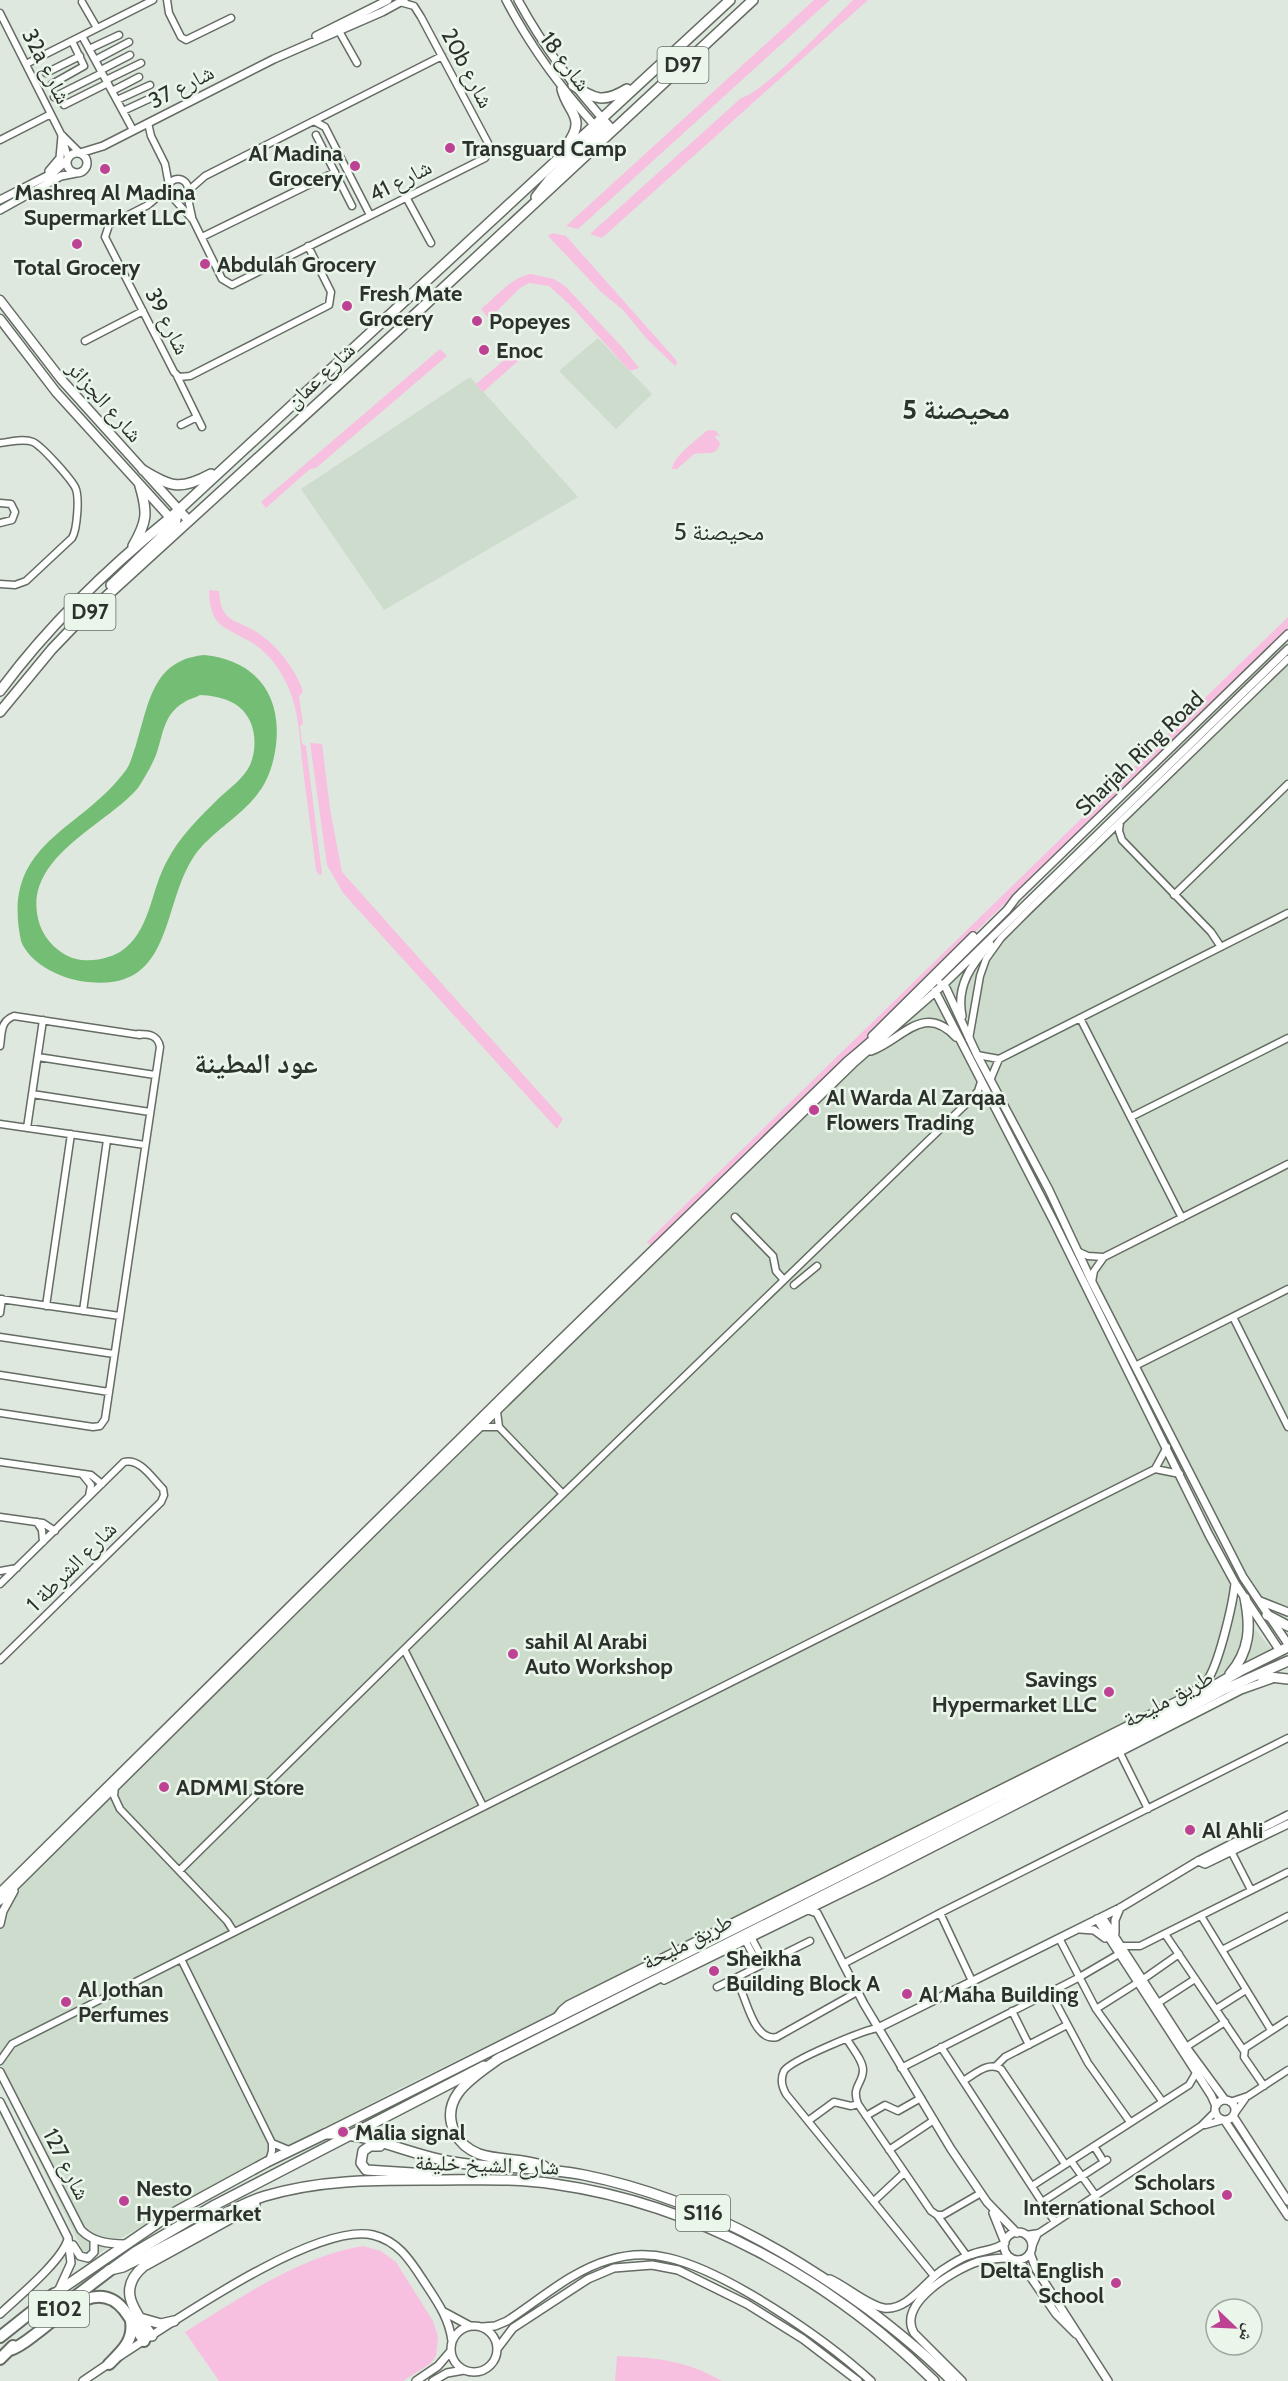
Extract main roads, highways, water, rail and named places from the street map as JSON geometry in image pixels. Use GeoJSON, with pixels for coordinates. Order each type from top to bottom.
{"type":"FeatureCollection","features":[{"type":"Feature","properties":{"kind":"highway","name":"E102"},"geometry":{"type":"LineString","coordinates":[[0,2359],[46,2318],[110,2270]]}},
{"type":"Feature","properties":{"kind":"highway","name":"E102"},"geometry":{"type":"LineString","coordinates":[[0,2337],[54,2294]]}},
{"type":"Feature","properties":{"kind":"highway"},"geometry":{"type":"LineString","coordinates":[[10,2350],[23,2343],[83,2298],[89,2297],[102,2297],[114,2301],[135,2320],[146,2335]]}},
{"type":"Feature","properties":{"kind":"highway"},"geometry":{"type":"LineString","coordinates":[[109,2364],[130,2340],[135,2320]]}},
{"type":"Feature","properties":{"kind":"main road","name":"شارع عمان"},"geometry":{"type":"LineString","coordinates":[[0,691],[58,622],[127,555],[180,520],[531,207],[603,129],[636,88],[730,0]]}},
{"type":"Feature","properties":{"kind":"main road","name":"شارع عمان"},"geometry":{"type":"LineString","coordinates":[[0,712],[52,649],[111,593],[243,450],[560,157],[603,129],[753,0]]}},
{"type":"Feature","properties":{"kind":"main road"},"geometry":{"type":"LineString","coordinates":[[573,85],[592,97],[604,99],[616,96],[628,88],[636,88]]}},
{"type":"Feature","properties":{"kind":"main road"},"geometry":{"type":"LineString","coordinates":[[560,157],[572,138],[576,123],[574,112],[562,89]]}},
{"type":"Feature","properties":{"kind":"main road","name":"شارع الجزائر"},"geometry":{"type":"LineString","coordinates":[[0,300],[61,380],[143,470],[180,520]]}},
{"type":"Feature","properties":{"kind":"main road","name":"شارع الجزائر"},"geometry":{"type":"LineString","coordinates":[[0,319],[56,392],[140,486],[180,520]]}},
{"type":"Feature","properties":{"kind":"main road"},"geometry":{"type":"LineString","coordinates":[[180,520],[236,464],[243,450]]}},
{"type":"Feature","properties":{"kind":"main road"},"geometry":{"type":"LineString","coordinates":[[143,470],[165,483],[179,486],[194,483],[224,468]]}},
{"type":"Feature","properties":{"kind":"main road"},"geometry":{"type":"LineString","coordinates":[[127,555],[146,519],[146,508],[140,486]]}},
{"type":"Feature","properties":{"kind":"main road"},"geometry":{"type":"LineString","coordinates":[[1225,1679],[1242,1657],[1249,1638],[1250,1628],[1245,1598]]}},
{"type":"Feature","properties":{"kind":"main road"},"geometry":{"type":"LineString","coordinates":[[1267,1614],[1288,1626]]}},
{"type":"Feature","properties":{"kind":"main road"},"geometry":{"type":"LineString","coordinates":[[1253,1677],[1263,1667],[1286,1654]]}},
{"type":"Feature","properties":{"kind":"main road","name":"طريق مليحة"},"geometry":{"type":"LineString","coordinates":[[54,2294],[125,2244],[181,2209],[267,2162],[555,2020],[791,1897],[1106,1739],[1183,1704],[1225,1679],[1286,1654]]}},
{"type":"Feature","properties":{"kind":"main road"},"geometry":{"type":"LineString","coordinates":[[1253,1677],[1285,1678]]}},
{"type":"Feature","properties":{"kind":"main road","name":"طريق مليحة"},"geometry":{"type":"LineString","coordinates":[[110,2270],[135,2252],[215,2205],[644,1984],[1173,1718],[1221,1691],[1253,1677]]}},
{"type":"Feature","properties":{"kind":"main road"},"geometry":{"type":"LineString","coordinates":[[940,1836],[953,1837]]}},
{"type":"Feature","properties":{"kind":"main road"},"geometry":{"type":"LineString","coordinates":[[879,1875],[883,1865]]}},
{"type":"Feature","properties":{"kind":"main road"},"geometry":{"type":"LineString","coordinates":[[501,2057],[464,2085],[455,2097],[452,2120],[456,2135],[466,2147],[480,2154],[538,2163],[551,2170]]}},
{"type":"Feature","properties":{"kind":"main road","name":"شارع الشيخ خليفة"},"geometry":{"type":"LineString","coordinates":[[325,2134],[351,2135],[408,2152],[466,2164],[551,2170],[597,2178],[695,2210],[754,2236],[822,2276],[907,2339],[952,2381]]}},
{"type":"Feature","properties":{"kind":"main road"},"geometry":{"type":"LineString","coordinates":[[408,2152],[370,2146],[363,2151],[361,2163],[366,2170],[374,2172],[485,2177],[494,2181]]}},
{"type":"Feature","properties":{"kind":"main road","name":"شارع الشيخ خليفة"},"geometry":{"type":"LineString","coordinates":[[110,2270],[133,2262],[249,2202],[292,2190],[352,2180],[541,2182],[593,2191],[652,2207],[715,2231],[772,2259],[829,2295],[882,2335],[934,2381]]}},
{"type":"Feature","properties":{"kind":"main road"},"geometry":{"type":"LineString","coordinates":[[174,2321],[160,2324],[135,2320],[129,2293],[135,2275],[144,2266],[248,2209],[292,2190]]}},
{"type":"Feature","properties":{"kind":"place","name":"Transguard Camp"},"geometry":{"type":"Point","coordinates":[450,148]}},
{"type":"Feature","properties":{"kind":"place","name":"Al Madina Grocery"},"geometry":{"type":"Point","coordinates":[355,166]}},
{"type":"Feature","properties":{"kind":"place","name":"Mashreq Al Madina Supermarket LLC"},"geometry":{"type":"Point","coordinates":[105,169]}},
{"type":"Feature","properties":{"kind":"place","name":"Total Grocery"},"geometry":{"type":"Point","coordinates":[77,244]}},
{"type":"Feature","properties":{"kind":"place","name":"Abdulah Grocery"},"geometry":{"type":"Point","coordinates":[205,264]}},
{"type":"Feature","properties":{"kind":"place","name":"Fresh Mate Grocery"},"geometry":{"type":"Point","coordinates":[347,306]}},
{"type":"Feature","properties":{"kind":"place","name":"Popeyes"},"geometry":{"type":"Point","coordinates":[477,321]}},
{"type":"Feature","properties":{"kind":"place","name":"Enoc"},"geometry":{"type":"Point","coordinates":[484,350]}},
{"type":"Feature","properties":{"kind":"place","name":"Al Warda Al Zarqaa Flowers Trading"},"geometry":{"type":"Point","coordinates":[814,1110]}},
{"type":"Feature","properties":{"kind":"place","name":"sahil Al Arabi Auto Workshop"},"geometry":{"type":"Point","coordinates":[513,1654]}},
{"type":"Feature","properties":{"kind":"place","name":"Savings Hypermarket LLC"},"geometry":{"type":"Point","coordinates":[1109,1692]}},
{"type":"Feature","properties":{"kind":"place","name":"ADMMI Store"},"geometry":{"type":"Point","coordinates":[164,1787]}},
{"type":"Feature","properties":{"kind":"place","name":"Al Ahli"},"geometry":{"type":"Point","coordinates":[1190,1830]}},
{"type":"Feature","properties":{"kind":"place","name":"Sheikha Building Block A"},"geometry":{"type":"Point","coordinates":[714,1971]}},
{"type":"Feature","properties":{"kind":"place","name":"Al Maha Building"},"geometry":{"type":"Point","coordinates":[907,1994]}},
{"type":"Feature","properties":{"kind":"place","name":"Al Jothan Perfumes"},"geometry":{"type":"Point","coordinates":[66,2002]}},
{"type":"Feature","properties":{"kind":"place","name":"Malia signal"},"geometry":{"type":"Point","coordinates":[343,2132]}},
{"type":"Feature","properties":{"kind":"place","name":"Scholars International School"},"geometry":{"type":"Point","coordinates":[1227,2195]}},
{"type":"Feature","properties":{"kind":"place","name":"Nesto Hypermarket"},"geometry":{"type":"Point","coordinates":[124,2201]}},
{"type":"Feature","properties":{"kind":"place","name":"Delta English School"},"geometry":{"type":"Point","coordinates":[1116,2283]}},
{"type":"Feature","properties":{"kind":"district","name":"محيصنة 5"},"geometry":{"type":"Point","coordinates":[956,409]}},
{"type":"Feature","properties":{"kind":"district","name":"محيصنة 5"},"geometry":{"type":"Point","coordinates":[719,532]}},
{"type":"Feature","properties":{"kind":"district","name":"عود المطينة"},"geometry":{"type":"Point","coordinates":[256,1063]}}]}
